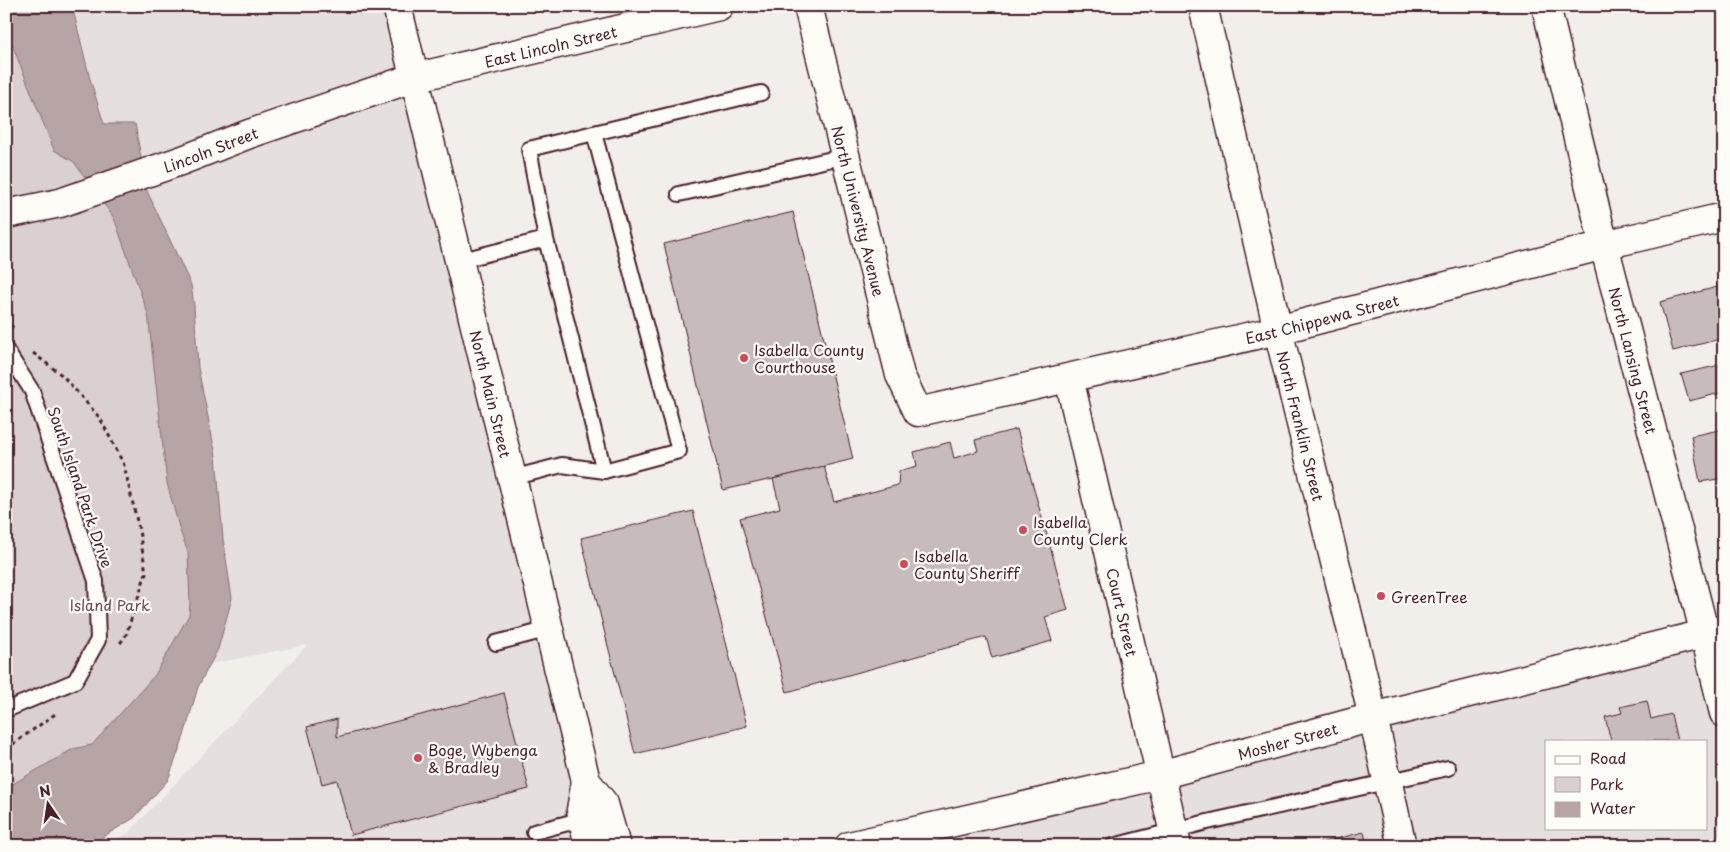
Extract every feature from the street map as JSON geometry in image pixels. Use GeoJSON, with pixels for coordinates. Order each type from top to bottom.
{"type":"FeatureCollection","features":[{"type":"Feature","properties":{"kind":"street","name":"North Main Street"},"geometry":{"type":"LineString","coordinates":[[397,6],[413,78],[586,781],[581,810],[589,846]]}},
{"type":"Feature","properties":{"kind":"street","name":"East Lincoln Street"},"geometry":{"type":"LineString","coordinates":[[413,78],[719,6]]}},
{"type":"Feature","properties":{"kind":"street","name":"North University Avenue"},"geometry":{"type":"LineString","coordinates":[[808,6],[900,376],[918,412]]}},
{"type":"Feature","properties":{"kind":"street","name":"North Franklin Street"},"geometry":{"type":"LineString","coordinates":[[1203,6],[1278,330],[1373,717],[1402,846]]}},
{"type":"Feature","properties":{"kind":"street","name":"North Lansing Street"},"geometry":{"type":"LineString","coordinates":[[1546,6],[1604,245],[1714,631],[1724,713]]}},
{"type":"Feature","properties":{"kind":"street","name":"Lincoln Street"},"geometry":{"type":"LineString","coordinates":[[6,214],[60,203],[183,160],[249,134],[413,78]]}},
{"type":"Feature","properties":{"kind":"street","name":"East Chippewa Street"},"geometry":{"type":"LineString","coordinates":[[918,412],[1278,330],[1604,245],[1724,217]]}},
{"type":"Feature","properties":{"kind":"street","name":"Court Street"},"geometry":{"type":"LineString","coordinates":[[1069,378],[1176,838]]}},
{"type":"Feature","properties":{"kind":"street","name":"Mosher Street"},"geometry":{"type":"LineString","coordinates":[[849,846],[1160,775],[1373,717],[1714,631]]}},
{"type":"Feature","properties":{"kind":"street","name":"North Main Street"},"geometry":{"type":"LineString","coordinates":[[586,781],[604,804],[616,846]]}},
{"type":"Feature","properties":{"kind":"lane"},"geometry":{"type":"LineString","coordinates":[[604,471],[546,239],[529,149],[761,93]]}},
{"type":"Feature","properties":{"kind":"lane"},"geometry":{"type":"LineString","coordinates":[[512,478],[562,465],[604,471],[679,451],[594,133]]}},
{"type":"Feature","properties":{"kind":"lane"},"geometry":{"type":"LineString","coordinates":[[679,194],[845,156]]}},
{"type":"Feature","properties":{"kind":"lane"},"geometry":{"type":"LineString","coordinates":[[458,261],[546,239]]}},
{"type":"Feature","properties":{"kind":"lane","name":"South Island Park Drive"},"geometry":{"type":"LineString","coordinates":[[6,350],[32,391],[96,581],[98,640],[75,681],[6,710]]}},
{"type":"Feature","properties":{"kind":"lane"},"geometry":{"type":"LineString","coordinates":[[496,643],[549,629]]}},
{"type":"Feature","properties":{"kind":"lane"},"geometry":{"type":"LineString","coordinates":[[1113,846],[1176,838],[1448,768]]}},
{"type":"Feature","properties":{"kind":"lane"},"geometry":{"type":"LineString","coordinates":[[534,832],[583,819]]}},
{"type":"Feature","properties":{"kind":"shaded area"},"geometry":{"type":"Polygon","coordinates":[[[54,6],[397,6],[605,809],[636,846],[106,846],[129,832],[307,645],[195,667],[54,6]]]}},
{"type":"Feature","properties":{"kind":"shaded area"},"geometry":{"type":"Polygon","coordinates":[[[1709,650],[1724,713],[1724,846],[853,846],[1373,717],[1709,650]]]}},
{"type":"Feature","properties":{"kind":"green space","name":"Island Park"},"geometry":{"type":"Polygon","coordinates":[[[6,6],[45,6],[169,289],[218,633],[6,845],[6,6]]]}},
{"type":"Feature","properties":{"kind":"water"},"geometry":{"type":"Polygon","coordinates":[[[6,6],[72,6],[90,79],[104,124],[135,124],[147,191],[191,285],[198,368],[216,456],[223,539],[232,598],[218,649],[198,687],[184,736],[168,780],[134,818],[88,846],[6,846],[6,788],[73,749],[92,745],[155,675],[189,615],[188,552],[180,531],[167,483],[148,314],[114,218],[74,162],[54,150],[6,29],[6,6]]]}},
{"type":"Feature","properties":{"kind":"building"},"geometry":{"type":"Polygon","coordinates":[[[793,212],[853,459],[723,490],[664,244],[793,212]]]}},
{"type":"Feature","properties":{"kind":"building"},"geometry":{"type":"Polygon","coordinates":[[[1721,286],[1724,300],[1724,338],[1673,351],[1660,302],[1721,286]]]}},
{"type":"Feature","properties":{"kind":"building"},"geometry":{"type":"Polygon","coordinates":[[[1724,364],[1724,392],[1689,401],[1681,374],[1724,364]]]}},
{"type":"Feature","properties":{"kind":"building","name":"Isabella County Sheriff"},"geometry":{"type":"Polygon","coordinates":[[[1017,429],[1068,610],[1045,617],[1052,641],[992,658],[986,637],[787,692],[740,518],[780,508],[773,479],[824,466],[834,502],[898,485],[899,471],[917,466],[914,452],[950,442],[954,458],[978,451],[975,440],[1017,429]]]}},
{"type":"Feature","properties":{"kind":"building"},"geometry":{"type":"Polygon","coordinates":[[[1724,429],[1724,478],[1700,482],[1691,436],[1724,429]]]}},
{"type":"Feature","properties":{"kind":"building"},"geometry":{"type":"Polygon","coordinates":[[[693,511],[747,726],[635,754],[581,538],[693,511]]]}},
{"type":"Feature","properties":{"kind":"building","name":"Boge, Wybenga & Bradley"},"geometry":{"type":"Polygon","coordinates":[[[504,693],[529,789],[351,835],[337,780],[322,784],[307,727],[337,719],[337,737],[504,693]]]}},
{"type":"Feature","properties":{"kind":"building"},"geometry":{"type":"Polygon","coordinates":[[[1647,701],[1651,719],[1671,714],[1677,740],[1611,740],[1605,717],[1622,713],[1620,707],[1647,701]]]}},
{"type":"Feature","properties":{"kind":"building"},"geometry":{"type":"Polygon","coordinates":[[[1364,832],[1367,846],[1307,846],[1364,832]]]}},
{"type":"Feature","properties":{"kind":"place","name":"Isabella County Courthouse"},"geometry":{"type":"Point","coordinates":[744,358]}},
{"type":"Feature","properties":{"kind":"place","name":"Isabella County Clerk"},"geometry":{"type":"Point","coordinates":[1023,530]}},
{"type":"Feature","properties":{"kind":"place","name":"Isabella County Sheriff"},"geometry":{"type":"Point","coordinates":[904,564]}},
{"type":"Feature","properties":{"kind":"place","name":"GreenTree"},"geometry":{"type":"Point","coordinates":[1381,596]}},
{"type":"Feature","properties":{"kind":"place","name":"Boge, Wybenga & Bradley"},"geometry":{"type":"Point","coordinates":[418,758]}}]}
